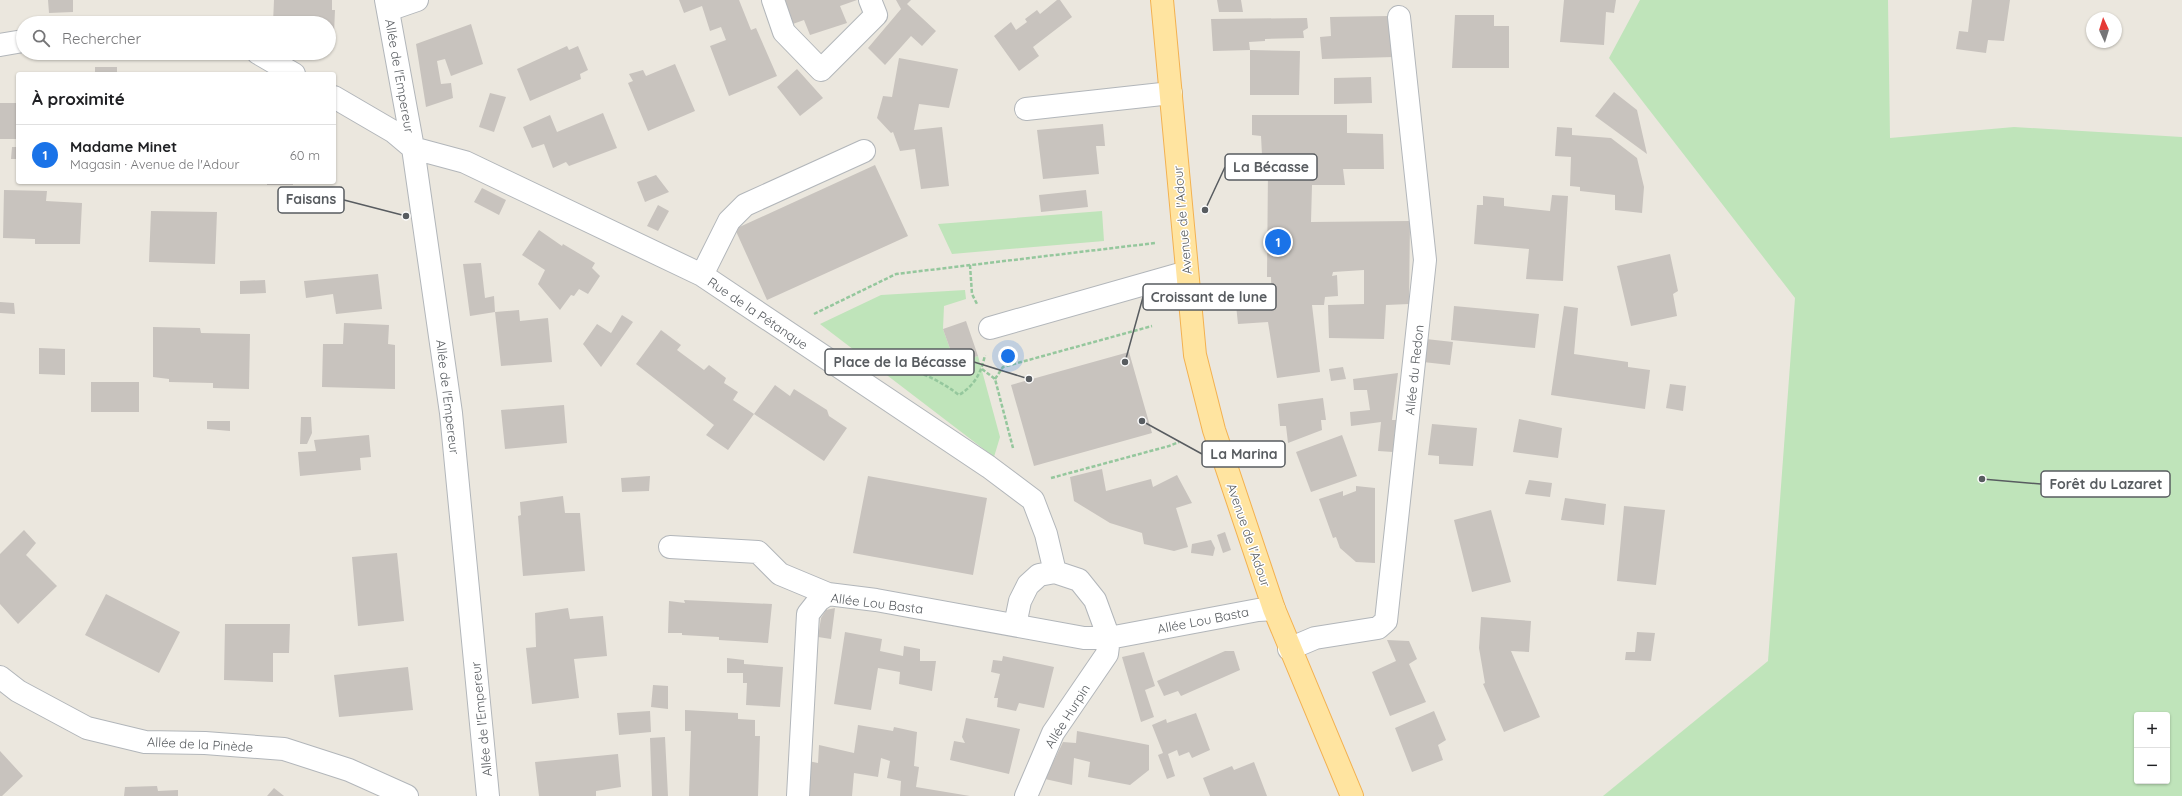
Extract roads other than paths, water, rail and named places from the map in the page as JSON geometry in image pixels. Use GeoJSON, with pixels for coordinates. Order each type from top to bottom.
{"type":"FeatureCollection","features":[{"type":"Feature","properties":{"kind":"main road","name":"Avenue de l'Adour"},"geometry":{"type":"LineString","coordinates":[[1162,0],[1195,355],[1214,430],[1274,608],[1289,649],[1352,796]]}},
{"type":"Feature","properties":{"kind":"street"},"geometry":{"type":"LineString","coordinates":[[387,5],[417,0]]}},
{"type":"Feature","properties":{"kind":"street"},"geometry":{"type":"LineString","coordinates":[[773,0],[784,32],[821,70],[876,15],[870,0]]}},
{"type":"Feature","properties":{"kind":"street","name":"Allée de l'Empereur"},"geometry":{"type":"LineString","coordinates":[[387,5],[413,148],[451,413],[488,796]]}},
{"type":"Feature","properties":{"kind":"street","name":"Allée du Redon"},"geometry":{"type":"LineString","coordinates":[[1289,649],[1315,638],[1378,628],[1386,621],[1425,260],[1400,17]]}},
{"type":"Feature","properties":{"kind":"street"},"geometry":{"type":"LineString","coordinates":[[0,45],[16,42]]}},
{"type":"Feature","properties":{"kind":"street"},"geometry":{"type":"LineString","coordinates":[[270,60],[291,72]]}},
{"type":"Feature","properties":{"kind":"street"},"geometry":{"type":"LineString","coordinates":[[1026,109],[1171,93]]}},
{"type":"Feature","properties":{"kind":"street"},"geometry":{"type":"LineString","coordinates":[[336,98],[394,132],[413,148]]}},
{"type":"Feature","properties":{"kind":"street","name":"Rue de la Pétanque"},"geometry":{"type":"LineString","coordinates":[[413,148],[465,162],[702,274],[1021,490],[1033,500],[1040,514],[1055,572]]}},
{"type":"Feature","properties":{"kind":"street"},"geometry":{"type":"LineString","coordinates":[[702,274],[729,221],[745,205],[864,151]]}},
{"type":"Feature","properties":{"kind":"street"},"geometry":{"type":"LineString","coordinates":[[990,328],[1187,272]]}},
{"type":"Feature","properties":{"kind":"street"},"geometry":{"type":"LineString","coordinates":[[670,546],[758,552],[780,574],[828,594]]}},
{"type":"Feature","properties":{"kind":"street"},"geometry":{"type":"LineString","coordinates":[[1015,625],[1020,601],[1028,586],[1039,575],[1055,572],[1079,580],[1095,600],[1109,638]]}},
{"type":"Feature","properties":{"kind":"street","name":"Allée Lou Basta"},"geometry":{"type":"LineString","coordinates":[[798,796],[808,614],[819,600],[828,594],[883,601],[1084,638],[1109,638],[1274,608]]}},
{"type":"Feature","properties":{"kind":"street","name":"Allée Hurpin"},"geometry":{"type":"LineString","coordinates":[[1026,796],[1053,733],[1107,654],[1109,638]]}},
{"type":"Feature","properties":{"kind":"street","name":"Allée de la Pinède"},"geometry":{"type":"LineString","coordinates":[[0,677],[18,691],[87,728],[145,742],[205,743],[284,749],[349,770],[407,796]]}},
{"type":"Feature","properties":{"kind":"place","name":"La Bécasse"},"geometry":{"type":"Point","coordinates":[1205,210]}},
{"type":"Feature","properties":{"kind":"place","name":"Faisans"},"geometry":{"type":"Point","coordinates":[406,216]}},
{"type":"Feature","properties":{"kind":"place","name":"Madame Minet"},"geometry":{"type":"Point","coordinates":[1278,242]}},
{"type":"Feature","properties":{"kind":"place","name":"Croissant de lune"},"geometry":{"type":"Point","coordinates":[1125,362]}},
{"type":"Feature","properties":{"kind":"place","name":"Place de la Bécasse"},"geometry":{"type":"Point","coordinates":[1029,379]}},
{"type":"Feature","properties":{"kind":"place","name":"La Marina"},"geometry":{"type":"Point","coordinates":[1142,421]}},
{"type":"Feature","properties":{"kind":"place","name":"Forêt du Lazaret"},"geometry":{"type":"Point","coordinates":[1982,479]}}]}
